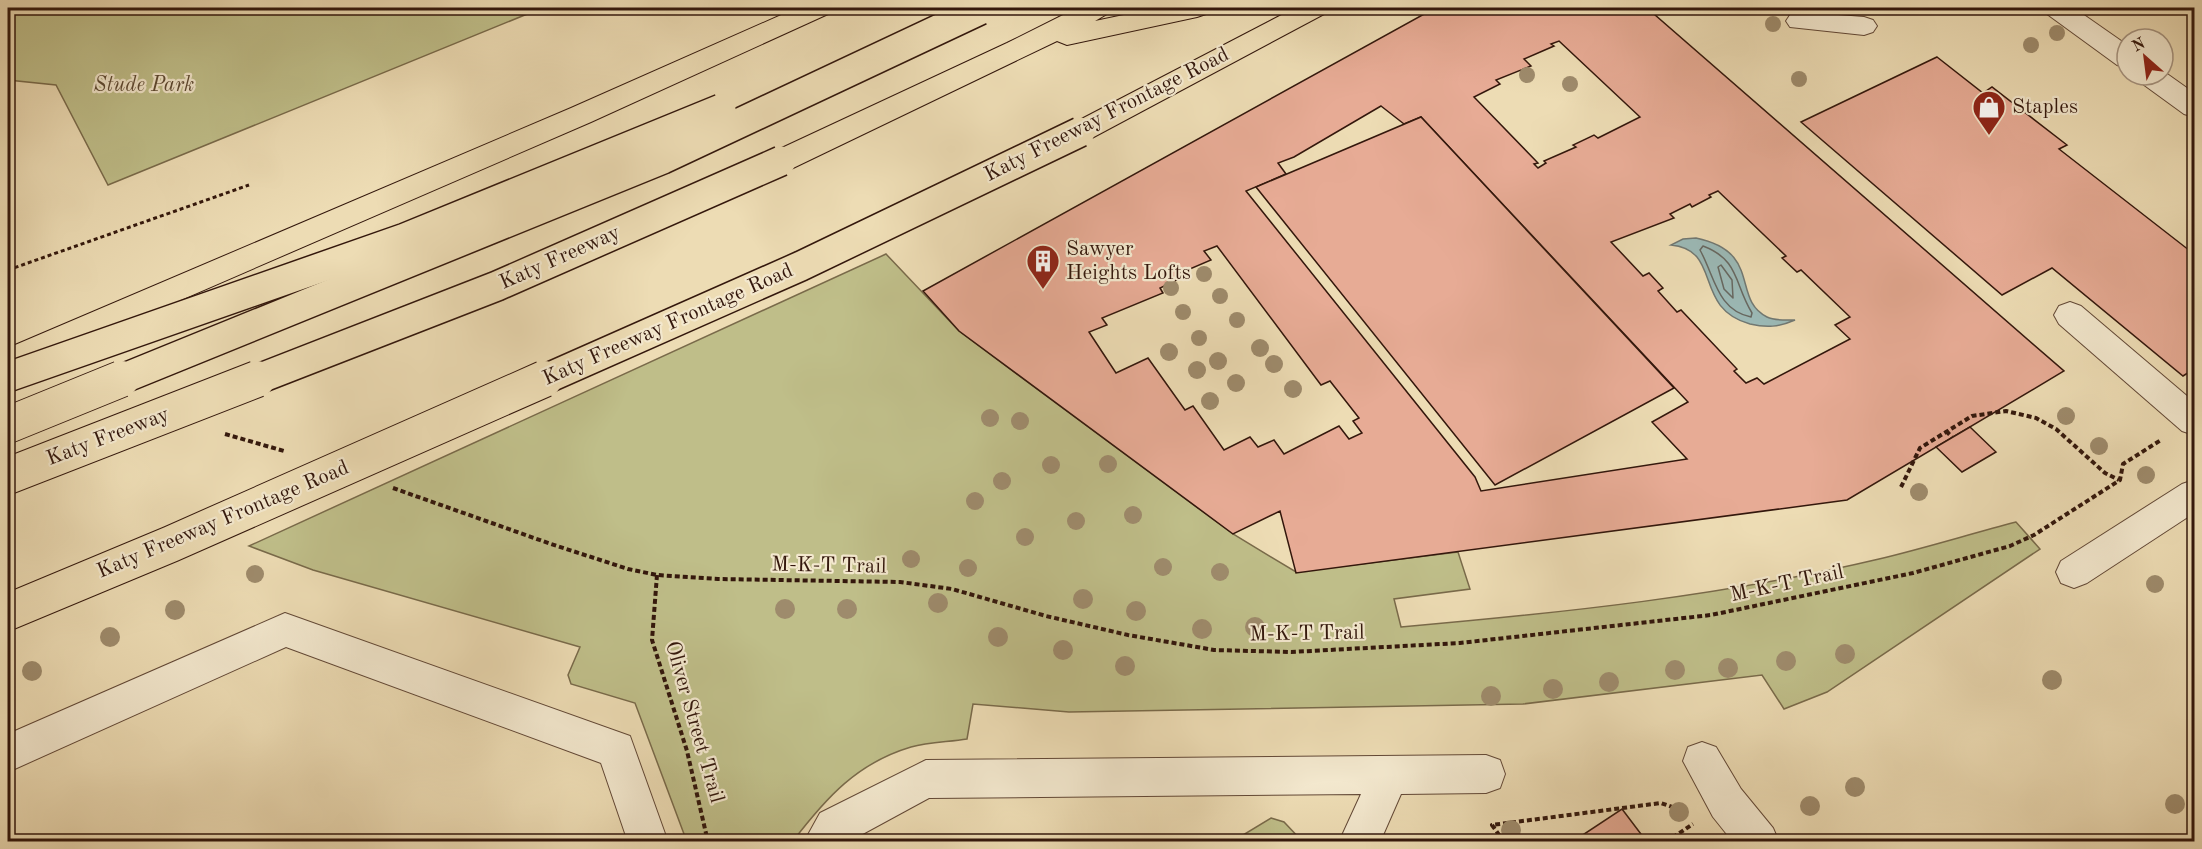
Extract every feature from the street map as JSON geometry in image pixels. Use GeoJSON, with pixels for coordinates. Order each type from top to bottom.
{"type":"FeatureCollection","features":[{"type":"Feature","properties":{"kind":"main road"},"geometry":{"type":"LineString","coordinates":[[8,362],[570,120],[819,8]]}},
{"type":"Feature","properties":{"kind":"main road"},"geometry":{"type":"LineString","coordinates":[[8,377],[405,238],[782,84],[944,8]]}},
{"type":"Feature","properties":{"kind":"main road"},"geometry":{"type":"LineString","coordinates":[[8,425],[663,159],[982,8]]}},
{"type":"Feature","properties":{"kind":"main road","name":"Katy Freeway"},"geometry":{"type":"LineString","coordinates":[[8,476],[497,285],[781,161],[1024,47],[1098,8]]}},
{"type":"Feature","properties":{"kind":"main road"},"geometry":{"type":"LineString","coordinates":[[1024,47],[1197,8]]}},
{"type":"Feature","properties":{"kind":"main road","name":"Katy Freeway Frontage Road"},"geometry":{"type":"LineString","coordinates":[[8,612],[182,539],[790,270],[1080,132],[1315,8]]}},
{"type":"Feature","properties":{"kind":"street"},"geometry":{"type":"LineString","coordinates":[[2056,8],[2115,50]]}},
{"type":"Feature","properties":{"kind":"street"},"geometry":{"type":"LineString","coordinates":[[1808,17],[1864,26]]}},
{"type":"Feature","properties":{"kind":"street"},"geometry":{"type":"LineString","coordinates":[[2166,87],[2194,107]]}},
{"type":"Feature","properties":{"kind":"street"},"geometry":{"type":"LineString","coordinates":[[2070,315],[2182,428]]}},
{"type":"Feature","properties":{"kind":"street"},"geometry":{"type":"LineString","coordinates":[[2074,572],[2194,495]]}},
{"type":"Feature","properties":{"kind":"street"},"geometry":{"type":"LineString","coordinates":[[8,753],[285,630],[616,749],[648,842]]}},
{"type":"Feature","properties":{"kind":"street"},"geometry":{"type":"LineString","coordinates":[[1702,761],[1727,803],[1759,842]]}},
{"type":"Feature","properties":{"kind":"street"},"geometry":{"type":"LineString","coordinates":[[1359,842],[1389,774]]}},
{"type":"Feature","properties":{"kind":"street"},"geometry":{"type":"LineString","coordinates":[[824,842],[834,826],[926,778],[1486,774]]}},
{"type":"Feature","properties":{"kind":"path"},"geometry":{"type":"LineString","coordinates":[[8,270],[249,185]]}},
{"type":"Feature","properties":{"kind":"path"},"geometry":{"type":"LineString","coordinates":[[2002,408],[2006,411]]}},
{"type":"Feature","properties":{"kind":"path"},"geometry":{"type":"LineString","coordinates":[[1902,487],[1920,448],[1972,416],[2006,411],[2036,418],[2056,429],[2105,473],[2120,480]]}},
{"type":"Feature","properties":{"kind":"path","name":"M-K-T Trail"},"geometry":{"type":"LineString","coordinates":[[416,496],[628,569],[718,579],[900,582],[941,588],[1118,633],[1214,650],[1291,652],[1460,643],[1711,615],[1913,573],[2010,546],[2034,535],[2120,480],[2123,464],[2182,428]]}},
{"type":"Feature","properties":{"kind":"path"},"geometry":{"type":"LineString","coordinates":[[1946,431],[1952,437]]}},
{"type":"Feature","properties":{"kind":"path","name":"Oliver Street Trail"},"geometry":{"type":"LineString","coordinates":[[657,574],[652,640],[687,751],[708,842]]}},
{"type":"Feature","properties":{"kind":"path"},"geometry":{"type":"LineString","coordinates":[[1504,842],[1492,825],[1661,803],[1686,812],[1695,823],[1665,842]]}},
{"type":"Feature","properties":{"kind":"green space","name":"Stude Park"},"geometry":{"type":"Polygon","coordinates":[[[8,8],[542,8],[108,185],[56,85],[8,80],[8,8]]]}},
{"type":"Feature","properties":{"kind":"green space"},"geometry":{"type":"Polygon","coordinates":[[[886,254],[959,331],[1233,534],[1296,572],[1458,552],[1470,589],[1394,599],[1401,627],[1642,602],[1761,583],[1879,559],[2016,522],[2040,549],[1827,692],[1784,709],[1762,675],[1523,704],[1069,712],[973,704],[967,739],[911,747],[874,762],[844,784],[818,810],[793,841],[687,842],[635,703],[571,684],[568,675],[580,647],[313,570],[249,546],[886,254]]]}},
{"type":"Feature","properties":{"kind":"green space"},"geometry":{"type":"Polygon","coordinates":[[[1271,818],[1284,822],[1302,841],[1247,841],[1243,835],[1271,818]]]}},
{"type":"Feature","properties":{"kind":"water"},"geometry":{"type":"Polygon","coordinates":[[[1696,238],[1717,245],[1730,254],[1738,264],[1750,299],[1756,309],[1770,318],[1795,320],[1773,326],[1762,326],[1750,324],[1732,316],[1720,306],[1697,257],[1687,249],[1671,245],[1683,239],[1696,238]]]}},
{"type":"Feature","properties":{"kind":"building","name":"Sawyer Heights Lofts"},"geometry":{"type":"Polygon","coordinates":[[[1435,8],[1647,8],[2064,371],[1847,500],[1296,573],[1280,511],[1233,534],[959,331],[923,291],[1435,8]],[[1559,41],[1551,44],[1554,46],[1524,59],[1531,66],[1496,80],[1500,84],[1474,97],[1538,163],[1534,164],[1538,168],[1546,163],[1544,161],[1576,147],[1573,145],[1594,135],[1598,138],[1640,117],[1559,41]],[[1381,106],[1294,157],[1278,163],[1286,174],[1246,191],[1475,477],[1481,491],[1687,459],[1652,422],[1688,402],[1421,117],[1404,124],[1381,106]],[[1718,191],[1709,195],[1711,197],[1692,207],[1690,204],[1670,214],[1674,218],[1611,242],[1643,276],[1649,273],[1663,288],[1658,291],[1677,312],[1681,310],[1737,369],[1734,371],[1746,383],[1757,378],[1764,384],[1850,339],[1835,325],[1850,317],[1801,270],[1797,272],[1782,258],[1786,256],[1718,191]],[[1217,246],[1204,251],[1211,260],[1178,274],[1181,278],[1160,288],[1163,293],[1102,318],[1107,325],[1089,332],[1116,373],[1148,358],[1185,410],[1193,406],[1224,450],[1250,437],[1258,447],[1274,440],[1284,454],[1339,426],[1349,439],[1362,433],[1353,421],[1359,418],[1330,381],[1321,385],[1217,246]]]}},
{"type":"Feature","properties":{"kind":"building"},"geometry":{"type":"Polygon","coordinates":[[[1937,57],[1983,93],[1992,87],[2067,145],[2059,149],[2194,254],[2194,369],[2183,376],[2052,268],[2002,295],[1801,122],[1937,57]]]}},
{"type":"Feature","properties":{"kind":"building"},"geometry":{"type":"Polygon","coordinates":[[[1421,117],[1674,388],[1495,485],[1256,187],[1421,117]]]}},
{"type":"Feature","properties":{"kind":"building"},"geometry":{"type":"Polygon","coordinates":[[[1970,427],[1996,452],[1962,472],[1936,447],[1970,427]]]}},
{"type":"Feature","properties":{"kind":"building"},"geometry":{"type":"Polygon","coordinates":[[[1622,809],[1647,842],[1572,842],[1622,809]]]}},
{"type":"Feature","properties":{"kind":"place","name":"Staples"},"geometry":{"type":"Point","coordinates":[1989,136]}},
{"type":"Feature","properties":{"kind":"place","name":"Sawyer Heights Lofts"},"geometry":{"type":"Point","coordinates":[1043,290]}}]}
